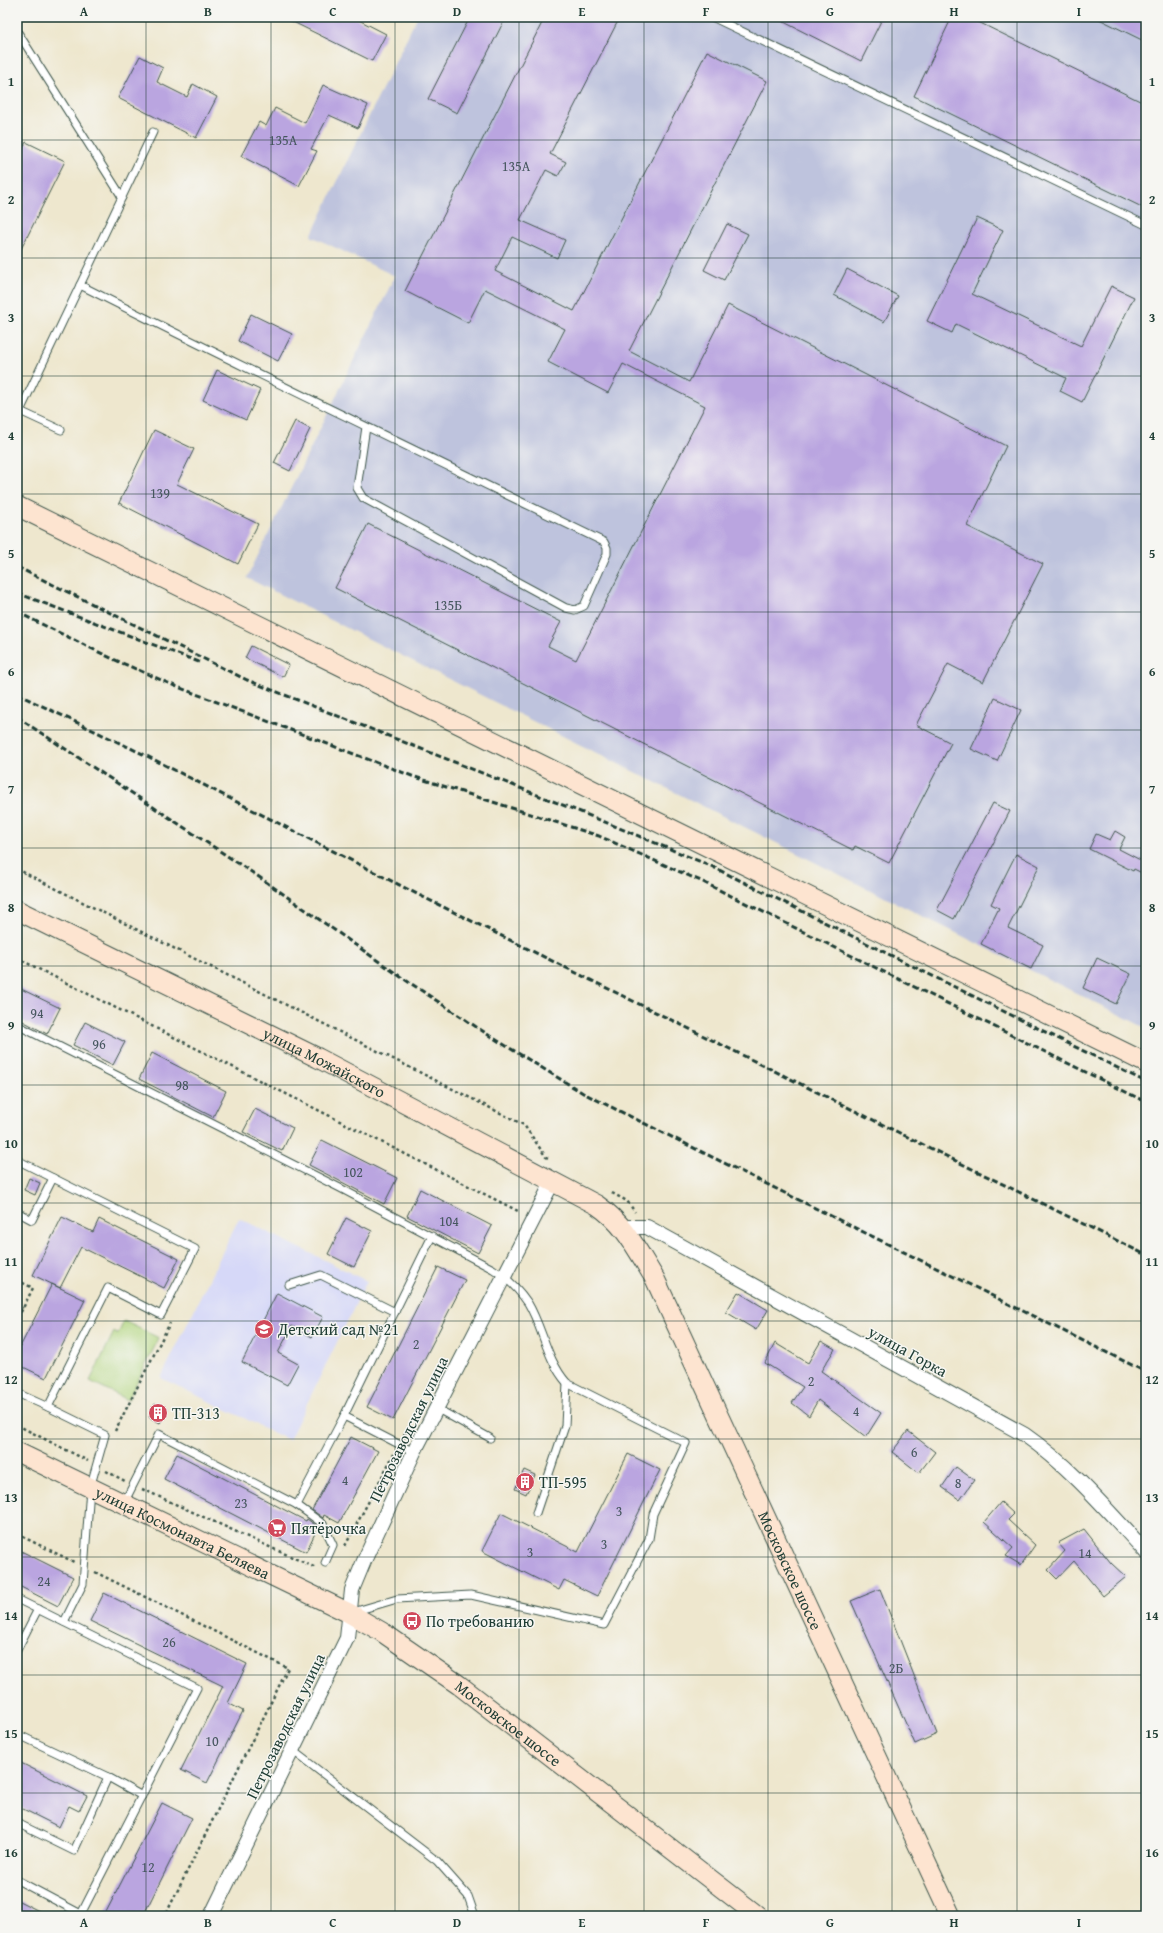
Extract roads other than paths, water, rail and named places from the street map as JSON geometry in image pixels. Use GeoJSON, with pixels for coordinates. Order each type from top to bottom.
{"type":"FeatureCollection","features":[{"type":"Feature","properties":{"kind":"street"},"geometry":{"type":"LineString","coordinates":[[17,506],[1146,1063]]}},
{"type":"Feature","properties":{"kind":"street","name":"улица Можайского"},"geometry":{"type":"LineString","coordinates":[[17,910],[318,1058],[597,1205],[612,1215],[623,1227]]}},
{"type":"Feature","properties":{"kind":"street","name":"Петрозаводская улица"},"geometry":{"type":"LineString","coordinates":[[211,1916],[347,1638],[352,1590],[414,1452],[553,1181]]}},
{"type":"Feature","properties":{"kind":"street","name":"улица Горка"},"geometry":{"type":"LineString","coordinates":[[623,1227],[647,1227],[1025,1435],[1046,1449],[1065,1466],[1146,1552]]}},
{"type":"Feature","properties":{"kind":"street","name":"Московское шоссе"},"geometry":{"type":"LineString","coordinates":[[623,1227],[655,1279],[951,1916]]}},
{"type":"Feature","properties":{"kind":"street","name":"улица Космонавта Беляева"},"geometry":{"type":"LineString","coordinates":[[17,1452],[349,1613]]}},
{"type":"Feature","properties":{"kind":"street","name":"Московское шоссе"},"geometry":{"type":"LineString","coordinates":[[349,1613],[382,1632],[459,1685],[758,1916]]}},
{"type":"Feature","properties":{"kind":"lane"},"geometry":{"type":"LineString","coordinates":[[712,17],[1146,225]]}},
{"type":"Feature","properties":{"kind":"lane"},"geometry":{"type":"LineString","coordinates":[[17,32],[122,197]]}},
{"type":"Feature","properties":{"kind":"lane"},"geometry":{"type":"LineString","coordinates":[[62,430],[20,411],[153,132]]}},
{"type":"Feature","properties":{"kind":"lane"},"geometry":{"type":"LineString","coordinates":[[80,285],[366,427],[604,542],[607,548],[607,554],[584,606],[575,610],[566,608],[363,498],[357,488],[366,427]]}},
{"type":"Feature","properties":{"kind":"lane"},"geometry":{"type":"LineString","coordinates":[[17,1025],[432,1236],[504,1276],[528,1303],[554,1366],[567,1383],[686,1443],[653,1514],[649,1539],[604,1625],[471,1595],[397,1599],[349,1613]]}},
{"type":"Feature","properties":{"kind":"lane"},"geometry":{"type":"LineString","coordinates":[[17,1160],[195,1249],[162,1315],[108,1288],[48,1407]]}},
{"type":"Feature","properties":{"kind":"lane"},"geometry":{"type":"LineString","coordinates":[[18,1214],[32,1220],[53,1178]]}},
{"type":"Feature","properties":{"kind":"lane"},"geometry":{"type":"LineString","coordinates":[[297,1504],[344,1416],[432,1236]]}},
{"type":"Feature","properties":{"kind":"lane"},"geometry":{"type":"LineString","coordinates":[[289,1285],[320,1275],[395,1312]]}},
{"type":"Feature","properties":{"kind":"lane"},"geometry":{"type":"LineString","coordinates":[[536,1513],[566,1426],[567,1383]]}},
{"type":"Feature","properties":{"kind":"lane"},"geometry":{"type":"LineString","coordinates":[[17,1393],[105,1435],[90,1488],[83,1584],[64,1622]]}},
{"type":"Feature","properties":{"kind":"lane"},"geometry":{"type":"LineString","coordinates":[[436,1408],[490,1438]]}},
{"type":"Feature","properties":{"kind":"lane"},"geometry":{"type":"LineString","coordinates":[[344,1416],[414,1452]]}},
{"type":"Feature","properties":{"kind":"lane"},"geometry":{"type":"LineString","coordinates":[[123,1504],[159,1434],[297,1504],[323,1524],[333,1545],[323,1567]]}},
{"type":"Feature","properties":{"kind":"lane"},"geometry":{"type":"LineString","coordinates":[[17,1599],[197,1688],[80,1915],[17,1880]]}},
{"type":"Feature","properties":{"kind":"lane"},"geometry":{"type":"LineString","coordinates":[[17,1650],[38,1610]]}},
{"type":"Feature","properties":{"kind":"lane"},"geometry":{"type":"LineString","coordinates":[[17,1734],[108,1777],[142,1796]]}},
{"type":"Feature","properties":{"kind":"lane"},"geometry":{"type":"LineString","coordinates":[[292,1750],[437,1861],[468,1896],[475,1916]]}},
{"type":"Feature","properties":{"kind":"lane"},"geometry":{"type":"LineString","coordinates":[[17,1823],[74,1851],[108,1777]]}},
{"type":"Feature","properties":{"kind":"railway"},"geometry":{"type":"LineString","coordinates":[[17,567],[247,680],[583,813],[711,866],[1146,1082]]}},
{"type":"Feature","properties":{"kind":"railway"},"geometry":{"type":"LineString","coordinates":[[17,593],[199,662]]}},
{"type":"Feature","properties":{"kind":"railway"},"geometry":{"type":"LineString","coordinates":[[17,612],[113,659],[175,686],[412,776],[599,836],[703,882],[1146,1102]]}},
{"type":"Feature","properties":{"kind":"railway"},"geometry":{"type":"LineString","coordinates":[[17,694],[145,755],[419,895],[1146,1255]]}},
{"type":"Feature","properties":{"kind":"railway"},"geometry":{"type":"LineString","coordinates":[[17,717],[259,877],[401,977],[490,1036],[583,1093],[1146,1372]]}},
{"type":"Feature","properties":{"kind":"place","name":"Детский сад №21"},"geometry":{"type":"Point","coordinates":[264,1329]}},
{"type":"Feature","properties":{"kind":"place","name":"ТП-313"},"geometry":{"type":"Point","coordinates":[158,1413]}},
{"type":"Feature","properties":{"kind":"place","name":"ТП-595"},"geometry":{"type":"Point","coordinates":[525,1482]}},
{"type":"Feature","properties":{"kind":"place","name":"Пятёрочка"},"geometry":{"type":"Point","coordinates":[277,1528]}},
{"type":"Feature","properties":{"kind":"place","name":"По требованию"},"geometry":{"type":"Point","coordinates":[412,1621]}}]}
